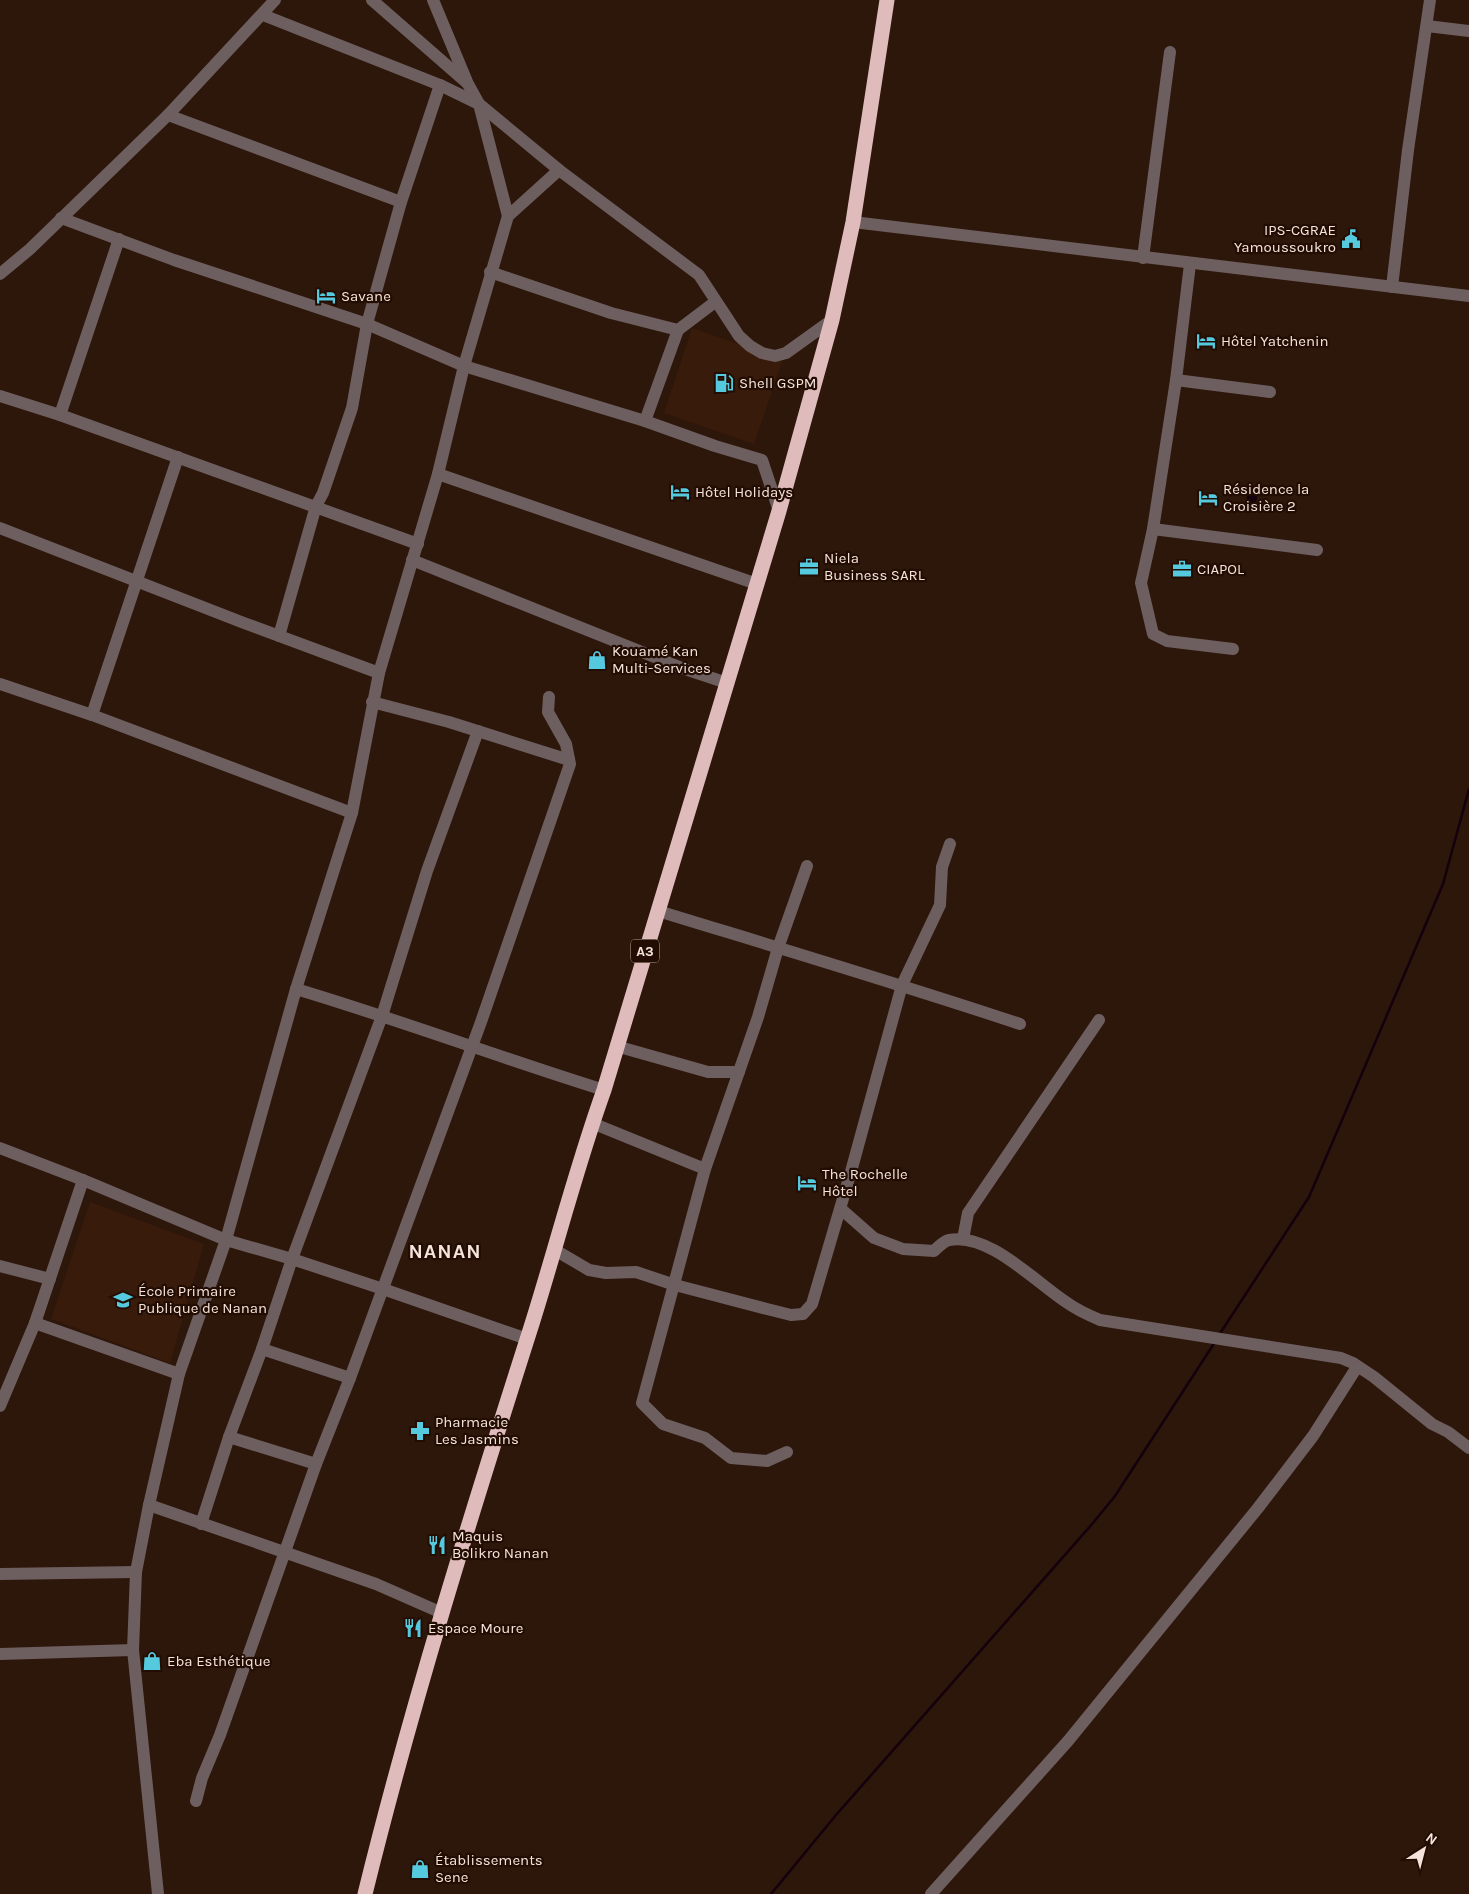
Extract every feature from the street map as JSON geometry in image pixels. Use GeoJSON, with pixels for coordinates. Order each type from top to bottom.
{"type":"FeatureCollection","features":[{"type":"Feature","properties":{"kind":"highway","name":"A3"},"geometry":{"type":"LineString","coordinates":[[365,1894],[401,1753],[442,1613],[555,1250],[592,1123],[604,1090],[757,584],[832,320],[853,222],[887,0]]}},
{"type":"Feature","properties":{"kind":"street"},"geometry":{"type":"LineString","coordinates":[[0,274],[30,249],[168,115],[276,0]]}},
{"type":"Feature","properties":{"kind":"street"},"geometry":{"type":"LineString","coordinates":[[372,0],[468,84]]}},
{"type":"Feature","properties":{"kind":"street"},"geometry":{"type":"LineString","coordinates":[[433,0],[468,84],[479,104],[508,216]]}},
{"type":"Feature","properties":{"kind":"street"},"geometry":{"type":"LineString","coordinates":[[1392,287],[1408,150],[1430,0]]}},
{"type":"Feature","properties":{"kind":"street"},"geometry":{"type":"LineString","coordinates":[[263,15],[440,85],[479,104],[559,170],[699,275],[738,336],[762,353],[775,356],[786,353],[832,320]]}},
{"type":"Feature","properties":{"kind":"street"},"geometry":{"type":"LineString","coordinates":[[1427,26],[1469,31]]}},
{"type":"Feature","properties":{"kind":"street"},"geometry":{"type":"LineString","coordinates":[[1142,258],[1170,52]]}},
{"type":"Feature","properties":{"kind":"street"},"geometry":{"type":"LineString","coordinates":[[279,636],[316,506],[352,408],[367,324],[401,202],[440,85]]}},
{"type":"Feature","properties":{"kind":"street"},"geometry":{"type":"LineString","coordinates":[[168,115],[401,202]]}},
{"type":"Feature","properties":{"kind":"street"},"geometry":{"type":"LineString","coordinates":[[158,1894],[133,1650],[136,1572],[149,1505],[179,1374],[226,1240],[296,989],[352,813],[379,673],[438,474],[464,366],[490,272],[508,216],[559,170]]}},
{"type":"Feature","properties":{"kind":"street"},"geometry":{"type":"LineString","coordinates":[[61,218],[183,263],[367,324],[464,366],[646,421],[715,446],[762,460],[779,511]]}},
{"type":"Feature","properties":{"kind":"street"},"geometry":{"type":"LineString","coordinates":[[853,222],[1190,264],[1469,296]]}},
{"type":"Feature","properties":{"kind":"street"},"geometry":{"type":"LineString","coordinates":[[60,415],[119,239]]}},
{"type":"Feature","properties":{"kind":"street"},"geometry":{"type":"LineString","coordinates":[[1190,264],[1176,380],[1153,529],[1141,583],[1153,634],[1167,641],[1233,649]]}},
{"type":"Feature","properties":{"kind":"street"},"geometry":{"type":"LineString","coordinates":[[490,272],[612,313],[678,330]]}},
{"type":"Feature","properties":{"kind":"street"},"geometry":{"type":"LineString","coordinates":[[646,421],[678,330],[715,302]]}},
{"type":"Feature","properties":{"kind":"street"},"geometry":{"type":"LineString","coordinates":[[1176,380],[1270,392]]}},
{"type":"Feature","properties":{"kind":"street"},"geometry":{"type":"LineString","coordinates":[[0,396],[60,415],[418,544]]}},
{"type":"Feature","properties":{"kind":"street"},"geometry":{"type":"LineString","coordinates":[[92,715],[138,582],[178,457]]}},
{"type":"Feature","properties":{"kind":"street"},"geometry":{"type":"LineString","coordinates":[[438,474],[757,584]]}},
{"type":"Feature","properties":{"kind":"street"},"geometry":{"type":"LineString","coordinates":[[0,528],[379,673]]}},
{"type":"Feature","properties":{"kind":"street"},"geometry":{"type":"LineString","coordinates":[[1153,529],[1317,550]]}},
{"type":"Feature","properties":{"kind":"street"},"geometry":{"type":"LineString","coordinates":[[412,560],[682,668],[727,683]]}},
{"type":"Feature","properties":{"kind":"street"},"geometry":{"type":"LineString","coordinates":[[0,684],[92,715],[352,813]]}},
{"type":"Feature","properties":{"kind":"street"},"geometry":{"type":"LineString","coordinates":[[196,1801],[202,1778],[220,1735],[316,1464],[350,1378],[515,928],[570,764],[566,744],[548,712],[549,697]]}},
{"type":"Feature","properties":{"kind":"street"},"geometry":{"type":"LineString","coordinates":[[372,702],[478,731],[569,760]]}},
{"type":"Feature","properties":{"kind":"street"},"geometry":{"type":"LineString","coordinates":[[201,1524],[229,1437],[262,1349],[292,1259],[382,1016],[427,871],[478,731]]}},
{"type":"Feature","properties":{"kind":"street"},"geometry":{"type":"LineString","coordinates":[[555,1250],[589,1270],[606,1273],[636,1272],[675,1285],[791,1315],[804,1314],[812,1304],[902,985],[940,905],[942,867],[950,844]]}},
{"type":"Feature","properties":{"kind":"street"},"geometry":{"type":"LineString","coordinates":[[787,1452],[767,1461],[731,1458],[705,1438],[663,1424],[642,1403],[705,1169],[758,1017],[778,948],[807,866]]}},
{"type":"Feature","properties":{"kind":"street"},"geometry":{"type":"LineString","coordinates":[[658,911],[902,985],[1020,1024]]}},
{"type":"Feature","properties":{"kind":"street"},"geometry":{"type":"LineString","coordinates":[[296,989],[604,1090]]}},
{"type":"Feature","properties":{"kind":"street"},"geometry":{"type":"LineString","coordinates":[[963,1239],[968,1212],[1099,1020]]}},
{"type":"Feature","properties":{"kind":"street"},"geometry":{"type":"LineString","coordinates":[[616,1046],[708,1072],[739,1072]]}},
{"type":"Feature","properties":{"kind":"street"},"geometry":{"type":"LineString","coordinates":[[592,1123],[705,1169]]}},
{"type":"Feature","properties":{"kind":"street"},"geometry":{"type":"LineString","coordinates":[[0,1148],[83,1180],[226,1240],[292,1259],[527,1339]]}},
{"type":"Feature","properties":{"kind":"street"},"geometry":{"type":"LineString","coordinates":[[0,1406],[35,1323],[83,1180]]}},
{"type":"Feature","properties":{"kind":"street"},"geometry":{"type":"LineString","coordinates":[[840,1209],[874,1238],[904,1249],[934,1250],[947,1240],[963,1239],[986,1246],[1066,1303],[1100,1320],[1341,1358],[1390,1389],[1432,1424],[1448,1432],[1469,1448]]}},
{"type":"Feature","properties":{"kind":"street"},"geometry":{"type":"LineString","coordinates":[[0,1266],[50,1279]]}},
{"type":"Feature","properties":{"kind":"street"},"geometry":{"type":"LineString","coordinates":[[35,1323],[179,1374]]}},
{"type":"Feature","properties":{"kind":"street"},"geometry":{"type":"LineString","coordinates":[[262,1349],[350,1378]]}},
{"type":"Feature","properties":{"kind":"street"},"geometry":{"type":"LineString","coordinates":[[931,1894],[1068,1741],[1253,1515],[1313,1436],[1357,1367]]}},
{"type":"Feature","properties":{"kind":"street"},"geometry":{"type":"LineString","coordinates":[[229,1437],[316,1464]]}},
{"type":"Feature","properties":{"kind":"street"},"geometry":{"type":"LineString","coordinates":[[149,1505],[376,1584],[442,1613]]}},
{"type":"Feature","properties":{"kind":"street"},"geometry":{"type":"LineString","coordinates":[[0,1574],[136,1572]]}},
{"type":"Feature","properties":{"kind":"street"},"geometry":{"type":"LineString","coordinates":[[0,1654],[133,1650]]}},
{"type":"Feature","properties":{"kind":"shaded area"},"geometry":{"type":"Polygon","coordinates":[[[692,328],[783,359],[754,444],[664,413],[692,328]]]}},
{"type":"Feature","properties":{"kind":"shaded area"},"geometry":{"type":"Polygon","coordinates":[[[1248,490],[1258,491],[1255,510],[1245,509],[1248,490]]]}},
{"type":"Feature","properties":{"kind":"shaded area","name":"École Primaire Publique de Nanan"},"geometry":{"type":"Polygon","coordinates":[[[90,1202],[204,1244],[170,1363],[51,1319],[90,1202]]]}},
{"type":"Feature","properties":{"kind":"waterway"},"geometry":{"type":"LineString","coordinates":[[1219,1335],[1309,1197],[1443,884],[1469,789]]}},
{"type":"Feature","properties":{"kind":"waterway"},"geometry":{"type":"LineString","coordinates":[[771,1894],[836,1815],[1115,1496],[1215,1342]]}},
{"type":"Feature","properties":{"kind":"place","name":"IPS-CGRAE Yamoussoukro"},"geometry":{"type":"Point","coordinates":[1351,239]}},
{"type":"Feature","properties":{"kind":"place","name":"Savane"},"geometry":{"type":"Point","coordinates":[326,296]}},
{"type":"Feature","properties":{"kind":"place","name":"Hôtel Yatchenin"},"geometry":{"type":"Point","coordinates":[1206,341]}},
{"type":"Feature","properties":{"kind":"place","name":"Shell GSPM"},"geometry":{"type":"Point","coordinates":[724,383]}},
{"type":"Feature","properties":{"kind":"place","name":"Hôtel Holidays"},"geometry":{"type":"Point","coordinates":[680,492]}},
{"type":"Feature","properties":{"kind":"place","name":"Résidence la Croisière 2"},"geometry":{"type":"Point","coordinates":[1208,498]}},
{"type":"Feature","properties":{"kind":"place","name":"Niela Business SARL"},"geometry":{"type":"Point","coordinates":[809,567]}},
{"type":"Feature","properties":{"kind":"place","name":"CIAPOL"},"geometry":{"type":"Point","coordinates":[1182,569]}},
{"type":"Feature","properties":{"kind":"place","name":"Kouamé Kan Multi-Services"},"geometry":{"type":"Point","coordinates":[597,660]}},
{"type":"Feature","properties":{"kind":"place","name":"The Rochelle Hôtel"},"geometry":{"type":"Point","coordinates":[807,1183]}},
{"type":"Feature","properties":{"kind":"place","name":"École Primaire Publique de Nanan"},"geometry":{"type":"Point","coordinates":[123,1300]}},
{"type":"Feature","properties":{"kind":"place","name":"Pharmacie Les Jasmins"},"geometry":{"type":"Point","coordinates":[420,1431]}},
{"type":"Feature","properties":{"kind":"place","name":"Maquis Bolikro Nanan"},"geometry":{"type":"Point","coordinates":[437,1545]}},
{"type":"Feature","properties":{"kind":"place","name":"Espace Moure"},"geometry":{"type":"Point","coordinates":[413,1628]}},
{"type":"Feature","properties":{"kind":"place","name":"Eba Esthétique"},"geometry":{"type":"Point","coordinates":[152,1661]}},
{"type":"Feature","properties":{"kind":"place","name":"Établissements Sene"},"geometry":{"type":"Point","coordinates":[420,1869]}},
{"type":"Feature","properties":{"kind":"district","name":"NANAN"},"geometry":{"type":"Point","coordinates":[445,1251]}}]}
